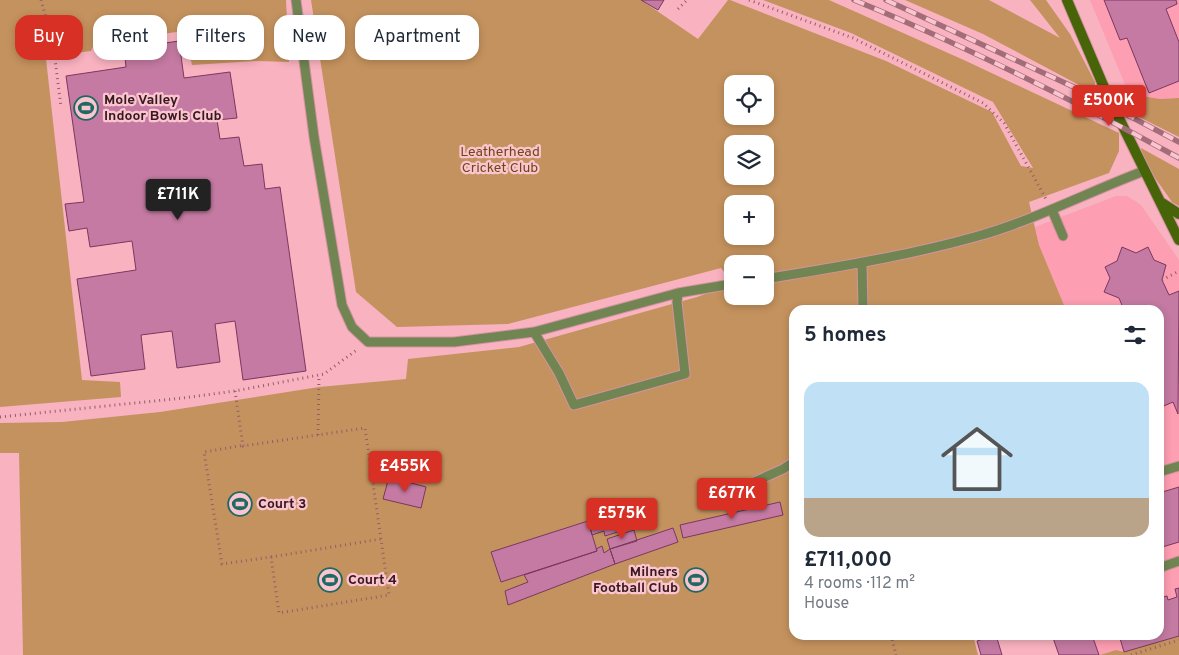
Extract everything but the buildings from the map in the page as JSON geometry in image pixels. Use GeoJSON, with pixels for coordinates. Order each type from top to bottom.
{"type":"FeatureCollection","features":[{"type":"Feature","properties":{"kind":"main road"},"geometry":{"type":"LineString","coordinates":[[1067,0],[1102,83],[1179,240]]}},
{"type":"Feature","properties":{"kind":"main road"},"geometry":{"type":"LineString","coordinates":[[1161,202],[1179,214]]}},
{"type":"Feature","properties":{"kind":"lane"},"geometry":{"type":"LineString","coordinates":[[296,0],[314,137],[342,304],[352,327],[368,342],[454,342],[534,332],[678,293],[724,285]]}},
{"type":"Feature","properties":{"kind":"lane"},"geometry":{"type":"LineString","coordinates":[[774,278],[862,263],[978,236],[1052,210],[1144,171]]}},
{"type":"Feature","properties":{"kind":"lane"},"geometry":{"type":"LineString","coordinates":[[1052,210],[1063,236]]}},
{"type":"Feature","properties":{"kind":"lane"},"geometry":{"type":"LineString","coordinates":[[862,263],[863,305]]}},
{"type":"Feature","properties":{"kind":"lane"},"geometry":{"type":"LineString","coordinates":[[534,332],[559,373],[574,405],[685,374],[678,293]]}},
{"type":"Feature","properties":{"kind":"lane"},"geometry":{"type":"LineString","coordinates":[[712,490],[752,483],[789,465]]}},
{"type":"Feature","properties":{"kind":"lane"},"geometry":{"type":"LineString","coordinates":[[1164,470],[1179,466]]}},
{"type":"Feature","properties":{"kind":"lane"},"geometry":{"type":"LineString","coordinates":[[1164,566],[1179,561]]}},
{"type":"Feature","properties":{"kind":"path"},"geometry":{"type":"LineString","coordinates":[[40,0],[53,43],[61,107]]}},
{"type":"Feature","properties":{"kind":"path"},"geometry":{"type":"LineString","coordinates":[[678,9],[687,0]]}},
{"type":"Feature","properties":{"kind":"path"},"geometry":{"type":"LineString","coordinates":[[749,0],[853,38],[983,103],[1004,123],[1052,210]]}},
{"type":"Feature","properties":{"kind":"path"},"geometry":{"type":"LineString","coordinates":[[1162,280],[1179,271]]}},
{"type":"Feature","properties":{"kind":"path"},"geometry":{"type":"LineString","coordinates":[[0,417],[173,399],[324,374],[368,342]]}},
{"type":"Feature","properties":{"kind":"path"},"geometry":{"type":"LineString","coordinates":[[318,435],[319,375]]}},
{"type":"Feature","properties":{"kind":"path"},"geometry":{"type":"LineString","coordinates":[[235,390],[243,446],[245,445]]}},
{"type":"Feature","properties":{"kind":"path"},"geometry":{"type":"LineString","coordinates":[[270,557],[279,613],[390,594],[382,539],[365,428],[204,452],[222,564],[382,539]]}},
{"type":"Feature","properties":{"kind":"path"},"geometry":{"type":"LineString","coordinates":[[892,640],[896,655]]}},
{"type":"Feature","properties":{"kind":"path"},"geometry":{"type":"LineString","coordinates":[[1131,655],[1179,640]]}},
{"type":"Feature","properties":{"kind":"shaded area"},"geometry":{"type":"Polygon","coordinates":[[[1090,0],[1179,0],[1179,98],[1160,99],[1129,94],[1090,0]]]}},
{"type":"Feature","properties":{"kind":"shaded area"},"geometry":{"type":"Polygon","coordinates":[[[1116,196],[1127,196],[1141,205],[1179,260],[1179,636],[1124,652],[1116,650],[1100,655],[1059,655],[1054,640],[1164,640],[1164,305],[1064,305],[1039,245],[1035,227],[1116,196]]]}},
{"type":"Feature","properties":{"kind":"green space"},"geometry":{"type":"Polygon","coordinates":[[[0,0],[286,0],[287,15],[274,15],[274,60],[289,60],[289,62],[258,61],[192,65],[191,60],[264,60],[264,15],[177,15],[177,32],[167,33],[167,15],[93,15],[93,47],[91,51],[83,52],[83,15],[15,15],[15,60],[46,60],[82,380],[120,382],[121,397],[0,407],[0,0]]]}},
{"type":"Feature","properties":{"kind":"green space","name":"Leatherhead Cricket Club"},"geometry":{"type":"Polygon","coordinates":[[[311,0],[641,0],[698,39],[728,0],[730,0],[886,61],[992,112],[1021,166],[1033,168],[993,102],[851,33],[763,0],[829,0],[966,61],[1119,133],[1119,151],[1109,173],[1029,202],[1039,245],[1064,305],[789,305],[789,640],[974,640],[978,655],[23,655],[19,453],[0,453],[0,423],[62,422],[160,412],[319,387],[406,379],[408,359],[519,347],[697,297],[724,287],[724,305],[774,305],[774,255],[724,255],[724,272],[721,268],[508,324],[397,327],[356,292],[320,60],[345,60],[345,15],[313,15],[311,0]]]}},
{"type":"Feature","properties":{"kind":"green space"},"geometry":{"type":"Polygon","coordinates":[[[905,0],[989,0],[1060,38],[1030,0],[1046,0],[1070,34],[1095,82],[1094,93],[983,34],[905,0]]]}},
{"type":"Feature","properties":{"kind":"green space"},"geometry":{"type":"Polygon","coordinates":[[[1129,94],[1160,99],[1179,98],[1179,137],[1125,110],[1123,98],[1129,94]]]}},
{"type":"Feature","properties":{"kind":"green space"},"geometry":{"type":"Polygon","coordinates":[[[1141,148],[1179,169],[1179,206],[1172,202],[1143,161],[1141,148]]]}},
{"type":"Feature","properties":{"kind":"green space"},"geometry":{"type":"Polygon","coordinates":[[[1179,636],[1179,655],[1100,655],[1116,650],[1124,652],[1179,636]]]}},
{"type":"Feature","properties":{"kind":"railway"},"geometry":{"type":"LineString","coordinates":[[854,0],[1019,74],[1179,158]]}},
{"type":"Feature","properties":{"kind":"railway"},"geometry":{"type":"LineString","coordinates":[[886,0],[1078,89],[1179,142]]}},
{"type":"Feature","properties":{"kind":"place","name":"Mole Valley Indoor Bowls Club"},"geometry":{"type":"Point","coordinates":[86,108]}},
{"type":"Feature","properties":{"kind":"place","name":"Court 3"},"geometry":{"type":"Point","coordinates":[240,504]}},
{"type":"Feature","properties":{"kind":"place","name":"Court 4"},"geometry":{"type":"Point","coordinates":[330,580]}},
{"type":"Feature","properties":{"kind":"place","name":"Milners Football Club"},"geometry":{"type":"Point","coordinates":[696,580]}}]}
